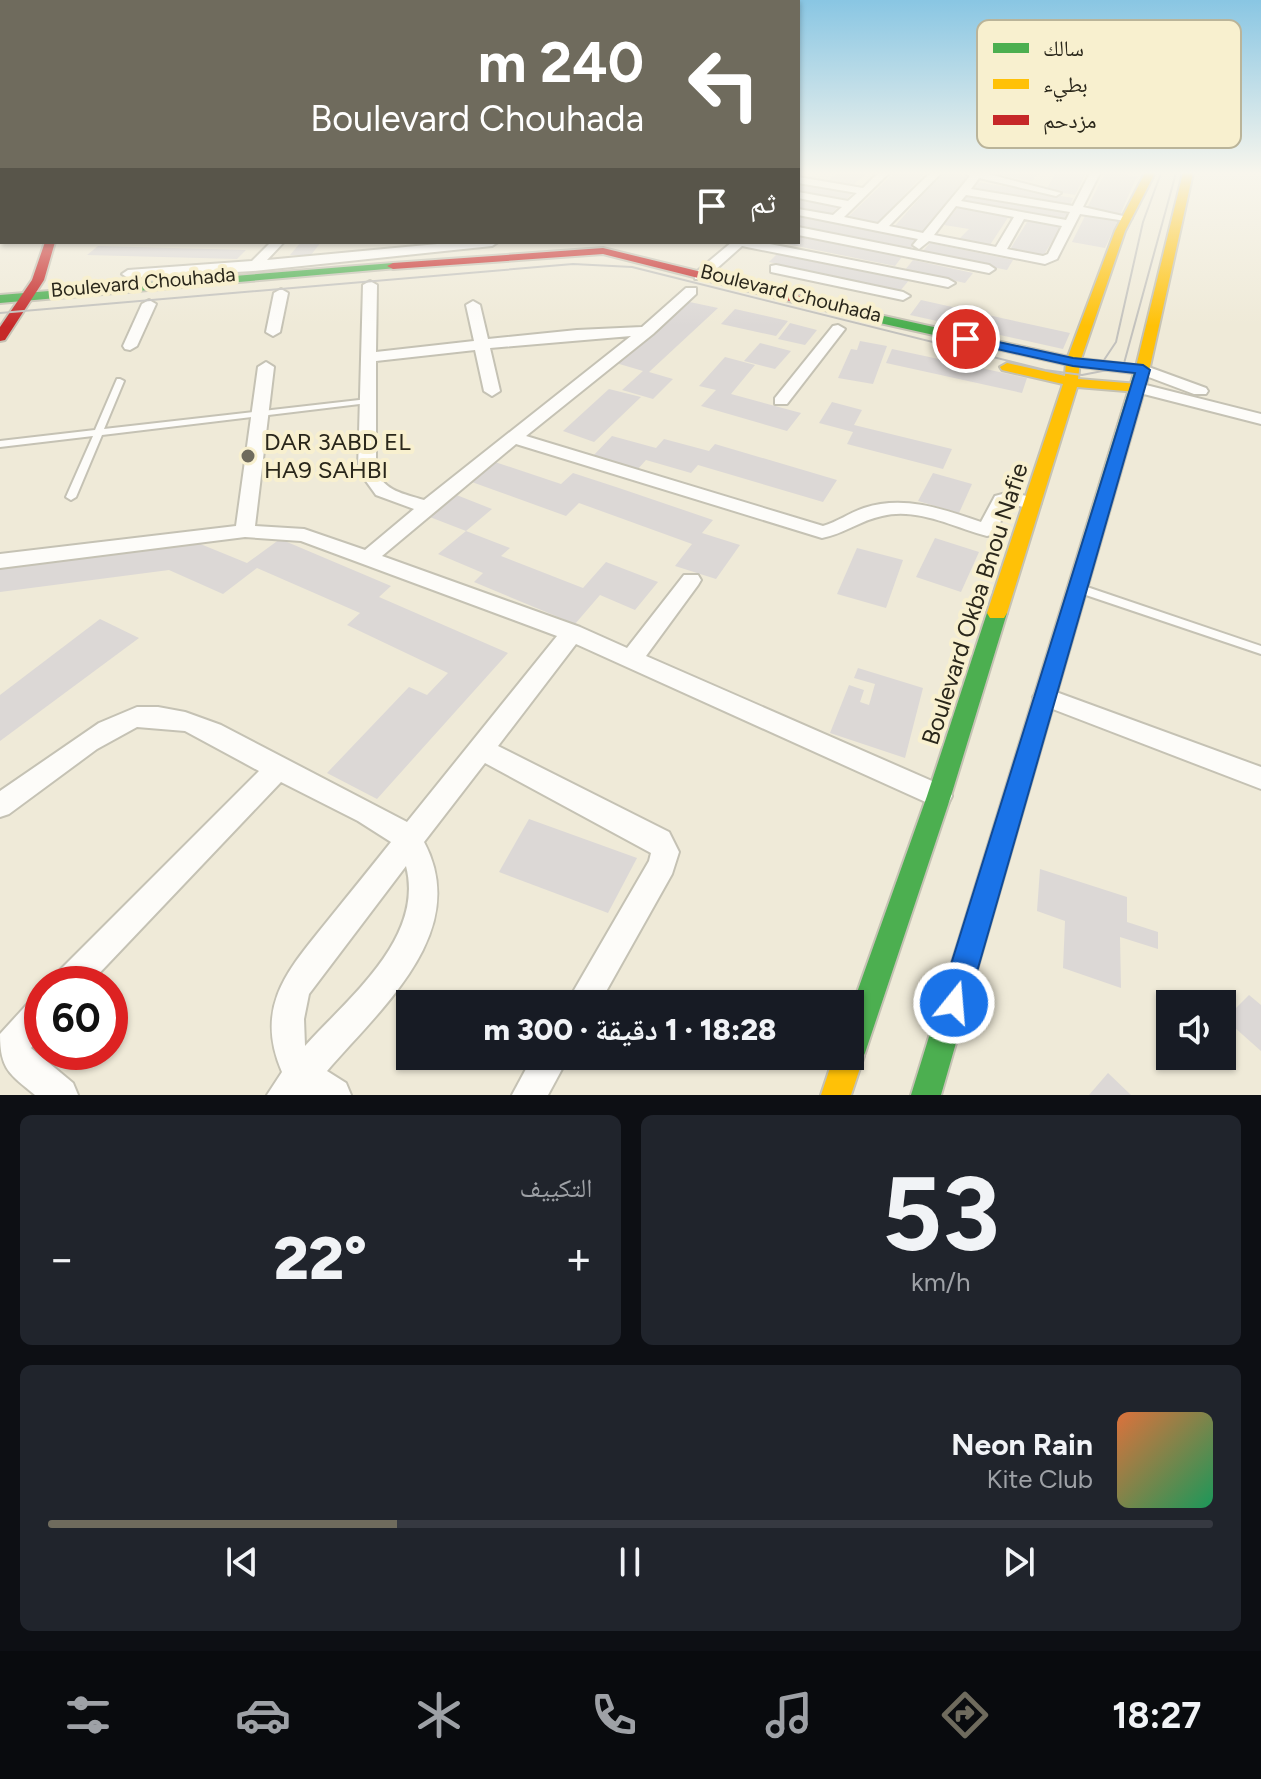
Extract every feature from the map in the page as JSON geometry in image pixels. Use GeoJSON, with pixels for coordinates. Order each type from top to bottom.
{"type":"FeatureCollection","features":[{"type":"Feature","properties":{"kind":"street"},"geometry":{"type":"LineString","coordinates":[[865,224],[1036,260],[1050,259],[1071,224]]}},
{"type":"Feature","properties":{"kind":"street"},"geometry":{"type":"LineString","coordinates":[[882,227],[885,224]]}},
{"type":"Feature","properties":{"kind":"street"},"geometry":{"type":"LineString","coordinates":[[896,272],[937,224]]}},
{"type":"Feature","properties":{"kind":"street"},"geometry":{"type":"LineString","coordinates":[[998,253],[1015,224]]}},
{"type":"Feature","properties":{"kind":"street","name":"Boulevard Okba Bnou Nafie"},"geometry":{"type":"LineString","coordinates":[[864,1014],[939,796],[1071,382],[1073,362],[1124,224]]}},
{"type":"Feature","properties":{"kind":"street"},"geometry":{"type":"LineString","coordinates":[[926,1095],[1141,379],[1176,224]]}},
{"type":"Feature","properties":{"kind":"street"},"geometry":{"type":"LineString","coordinates":[[800,231],[989,269]]}},
{"type":"Feature","properties":{"kind":"street"},"geometry":{"type":"LineString","coordinates":[[0,337],[4,307],[34,256],[48,244]]}},
{"type":"Feature","properties":{"kind":"street"},"geometry":{"type":"LineString","coordinates":[[28,296],[49,254],[50,244]]}},
{"type":"Feature","properties":{"kind":"street"},"geometry":{"type":"LineString","coordinates":[[250,271],[276,244]]}},
{"type":"Feature","properties":{"kind":"street"},"geometry":{"type":"LineString","coordinates":[[348,258],[358,244]]}},
{"type":"Feature","properties":{"kind":"street"},"geometry":{"type":"LineString","coordinates":[[128,274],[250,271],[489,244]]}},
{"type":"Feature","properties":{"kind":"street"},"geometry":{"type":"LineString","coordinates":[[369,557],[425,506],[648,331],[739,244]]}},
{"type":"Feature","properties":{"kind":"street"},"geometry":{"type":"LineString","coordinates":[[763,244],[948,283]]}},
{"type":"Feature","properties":{"kind":"street","name":"Boulevard Chouhada"},"geometry":{"type":"LineString","coordinates":[[4,307],[28,296],[250,271],[601,247],[740,304]]}},
{"type":"Feature","properties":{"kind":"street","name":"Boulevard Chouhada"},"geometry":{"type":"LineString","coordinates":[[4,307],[149,304],[582,269],[695,284],[885,321],[1141,379]]}},
{"type":"Feature","properties":{"kind":"street"},"geometry":{"type":"LineString","coordinates":[[776,269],[903,296]]}},
{"type":"Feature","properties":{"kind":"street"},"geometry":{"type":"LineString","coordinates":[[885,321],[918,277]]}},
{"type":"Feature","properties":{"kind":"street"},"geometry":{"type":"LineString","coordinates":[[370,285],[367,470],[370,483],[380,491],[425,506]]}},
{"type":"Feature","properties":{"kind":"street"},"geometry":{"type":"LineString","coordinates":[[273,332],[281,293]]}},
{"type":"Feature","properties":{"kind":"street"},"geometry":{"type":"LineString","coordinates":[[130,346],[149,304]]}},
{"type":"Feature","properties":{"kind":"street"},"geometry":{"type":"LineString","coordinates":[[473,305],[492,391]]}},
{"type":"Feature","properties":{"kind":"street","name":"Boulevard Chouhada"},"geometry":{"type":"LineString","coordinates":[[769,312],[963,357]]}},
{"type":"Feature","properties":{"kind":"street"},"geometry":{"type":"LineString","coordinates":[[368,357],[577,334],[648,331]]}},
{"type":"Feature","properties":{"kind":"street"},"geometry":{"type":"LineString","coordinates":[[781,401],[854,333]]}},
{"type":"Feature","properties":{"kind":"street"},"geometry":{"type":"LineString","coordinates":[[994,364],[1071,382],[1141,379],[1254,416]]}},
{"type":"Feature","properties":{"kind":"street"},"geometry":{"type":"LineString","coordinates":[[245,531],[266,367]]}},
{"type":"Feature","properties":{"kind":"street"},"geometry":{"type":"LineString","coordinates":[[513,438],[822,532],[838,528],[861,515],[897,506],[1020,541]]}},
{"type":"Feature","properties":{"kind":"street"},"geometry":{"type":"LineString","coordinates":[[987,530],[1002,500],[1010,498],[1032,503]]}},
{"type":"Feature","properties":{"kind":"street"},"geometry":{"type":"LineString","coordinates":[[0,561],[245,531],[304,535],[572,633],[939,796]]}},
{"type":"Feature","properties":{"kind":"street"},"geometry":{"type":"LineString","coordinates":[[631,659],[691,580]]}},
{"type":"Feature","properties":{"kind":"street"},"geometry":{"type":"LineString","coordinates":[[293,1083],[286,1027],[296,985],[572,633]]}},
{"type":"Feature","properties":{"kind":"street"},"geometry":{"type":"LineString","coordinates":[[1045,697],[1261,778]]}},
{"type":"Feature","properties":{"kind":"street"},"geometry":{"type":"LineString","coordinates":[[0,806],[109,729],[134,717],[155,716],[191,723],[277,769],[348,802],[409,840],[421,870],[425,899],[417,933],[404,958],[293,1083]]}},
{"type":"Feature","properties":{"kind":"street"},"geometry":{"type":"LineString","coordinates":[[483,750],[659,841],[665,852],[662,865],[590,990]]}},
{"type":"Feature","properties":{"kind":"street"},"geometry":{"type":"LineString","coordinates":[[85,966],[277,769]]}},
{"type":"Feature","properties":{"kind":"street"},"geometry":{"type":"LineString","coordinates":[[24,1032],[12,1046],[16,1057],[24,1064]]}},
{"type":"Feature","properties":{"kind":"street"},"geometry":{"type":"LineString","coordinates":[[31,1070],[61,1095]]}},
{"type":"Feature","properties":{"kind":"street"},"geometry":{"type":"LineString","coordinates":[[529,1095],[544,1070]]}},
{"type":"Feature","properties":{"kind":"street","name":"Boulevard Okba Bnou Nafie"},"geometry":{"type":"LineString","coordinates":[[836,1095],[845,1070]]}},
{"type":"Feature","properties":{"kind":"street"},"geometry":{"type":"LineString","coordinates":[[293,1083],[334,1095]]}},
{"type":"Feature","properties":{"kind":"lane"},"geometry":{"type":"LineString","coordinates":[[71,497],[120,381]]}},
{"type":"Feature","properties":{"kind":"lane"},"geometry":{"type":"LineString","coordinates":[[0,444],[368,401]]}},
{"type":"Feature","properties":{"kind":"lane"},"geometry":{"type":"LineString","coordinates":[[1077,587],[1261,650]]}},
{"type":"Feature","properties":{"kind":"building"},"geometry":{"type":"Polygon","coordinates":[[[800,224],[847,224],[919,238],[911,248],[800,224]]]}},
{"type":"Feature","properties":{"kind":"building"},"geometry":{"type":"Polygon","coordinates":[[[897,224],[930,224],[923,232],[894,227],[897,224]]]}},
{"type":"Feature","properties":{"kind":"building"},"geometry":{"type":"Polygon","coordinates":[[[1004,224],[988,248],[956,242],[969,229],[944,225],[1004,224]]]}},
{"type":"Feature","properties":{"kind":"building"},"geometry":{"type":"Polygon","coordinates":[[[1026,224],[1062,225],[1042,258],[1009,251],[1026,224]]]}},
{"type":"Feature","properties":{"kind":"building"},"geometry":{"type":"Polygon","coordinates":[[[1081,224],[1116,224],[1105,248],[1072,242],[1081,224]]]}},
{"type":"Feature","properties":{"kind":"building"},"geometry":{"type":"Polygon","coordinates":[[[800,233],[904,254],[895,266],[787,244],[800,244],[800,233]]]}},
{"type":"Feature","properties":{"kind":"building"},"geometry":{"type":"Polygon","coordinates":[[[930,243],[1013,260],[1007,270],[921,253],[930,243]]]}},
{"type":"Feature","properties":{"kind":"building"},"geometry":{"type":"Polygon","coordinates":[[[299,244],[319,244],[311,255],[290,255],[299,244]]]}},
{"type":"Feature","properties":{"kind":"building"},"geometry":{"type":"Polygon","coordinates":[[[98,246],[246,250],[237,259],[87,255],[98,246]]]}},
{"type":"Feature","properties":{"kind":"building"},"geometry":{"type":"Polygon","coordinates":[[[780,251],[910,279],[900,291],[769,262],[780,251]]]}},
{"type":"Feature","properties":{"kind":"building"},"geometry":{"type":"Polygon","coordinates":[[[913,260],[973,273],[965,283],[905,270],[913,260]]]}},
{"type":"Feature","properties":{"kind":"building"},"geometry":{"type":"Polygon","coordinates":[[[921,300],[1070,333],[1063,349],[910,315],[921,300]]]}},
{"type":"Feature","properties":{"kind":"building"},"geometry":{"type":"Polygon","coordinates":[[[685,301],[718,308],[649,372],[673,379],[653,399],[622,390],[643,371],[616,363],[685,301]]]}},
{"type":"Feature","properties":{"kind":"building"},"geometry":{"type":"Polygon","coordinates":[[[735,309],[788,321],[776,336],[721,324],[735,309]]]}},
{"type":"Feature","properties":{"kind":"building"},"geometry":{"type":"Polygon","coordinates":[[[790,323],[817,330],[805,345],[778,339],[790,323]]]}},
{"type":"Feature","properties":{"kind":"building"},"geometry":{"type":"Polygon","coordinates":[[[860,341],[887,346],[873,384],[838,378],[851,349],[857,350],[860,341]]]}},
{"type":"Feature","properties":{"kind":"building"},"geometry":{"type":"Polygon","coordinates":[[[760,343],[791,351],[775,369],[744,361],[760,343]]]}},
{"type":"Feature","properties":{"kind":"building"},"geometry":{"type":"Polygon","coordinates":[[[892,349],[1027,378],[1022,393],[886,363],[892,349]]]}},
{"type":"Feature","properties":{"kind":"building"},"geometry":{"type":"Polygon","coordinates":[[[725,357],[755,365],[731,394],[801,413],[787,431],[701,406],[716,390],[699,386],[725,357]]]}},
{"type":"Feature","properties":{"kind":"building"},"geometry":{"type":"Polygon","coordinates":[[[609,389],[641,397],[594,442],[563,431],[609,389]]]}},
{"type":"Feature","properties":{"kind":"building"},"geometry":{"type":"Polygon","coordinates":[[[832,402],[862,410],[854,425],[952,449],[943,469],[847,444],[853,432],[819,423],[832,402]]]}},
{"type":"Feature","properties":{"kind":"building"},"geometry":{"type":"Polygon","coordinates":[[[612,436],[656,448],[664,439],[709,451],[715,444],[837,480],[823,502],[698,465],[691,473],[646,460],[637,470],[592,457],[612,436]]]}},
{"type":"Feature","properties":{"kind":"building"},"geometry":{"type":"Polygon","coordinates":[[[492,461],[561,484],[573,473],[619,488],[713,520],[702,533],[740,545],[716,579],[675,566],[692,544],[579,503],[566,516],[469,481],[492,461]]]}},
{"type":"Feature","properties":{"kind":"building"},"geometry":{"type":"Polygon","coordinates":[[[933,473],[972,484],[959,513],[918,501],[933,473]]]}},
{"type":"Feature","properties":{"kind":"building"},"geometry":{"type":"Polygon","coordinates":[[[449,492],[492,509],[466,531],[422,514],[449,492]]]}},
{"type":"Feature","properties":{"kind":"building"},"geometry":{"type":"Polygon","coordinates":[[[466,531],[510,548],[501,556],[583,588],[606,562],[658,582],[635,610],[600,595],[575,624],[474,582],[483,573],[438,554],[466,531]]]}},
{"type":"Feature","properties":{"kind":"building"},"geometry":{"type":"Polygon","coordinates":[[[935,538],[979,552],[961,592],[916,577],[935,538]]]}},
{"type":"Feature","properties":{"kind":"building"},"geometry":{"type":"Polygon","coordinates":[[[280,539],[391,586],[379,597],[508,653],[377,799],[327,773],[409,687],[427,695],[448,673],[347,625],[360,613],[257,568],[223,594],[169,570],[0,592],[0,565],[193,541],[247,563],[280,539]]]}},
{"type":"Feature","properties":{"kind":"building"},"geometry":{"type":"Polygon","coordinates":[[[857,548],[903,560],[886,608],[837,594],[857,548]]]}},
{"type":"Feature","properties":{"kind":"building"},"geometry":{"type":"Polygon","coordinates":[[[100,619],[139,638],[0,741],[0,695],[100,619]]]}},
{"type":"Feature","properties":{"kind":"building"},"geometry":{"type":"Polygon","coordinates":[[[858,668],[923,688],[905,758],[830,733],[849,685],[864,690],[860,702],[869,705],[875,684],[854,678],[858,668]]]}},
{"type":"Feature","properties":{"kind":"building"},"geometry":{"type":"Polygon","coordinates":[[[529,819],[637,858],[608,913],[499,872],[529,819]]]}},
{"type":"Feature","properties":{"kind":"building"},"geometry":{"type":"Polygon","coordinates":[[[1040,869],[1127,897],[1127,922],[1158,932],[1158,949],[1120,937],[1121,988],[1063,968],[1065,921],[1037,911],[1040,869]]]}},
{"type":"Feature","properties":{"kind":"building"},"geometry":{"type":"Polygon","coordinates":[[[1249,995],[1261,1005],[1261,1051],[1236,1029],[1236,1008],[1249,995]]]}},
{"type":"Feature","properties":{"kind":"building"},"geometry":{"type":"Polygon","coordinates":[[[1108,1073],[1131,1095],[1089,1095],[1108,1073]]]}},
{"type":"Feature","properties":{"kind":"tram line"},"geometry":{"type":"LineString","coordinates":[[1085,368],[1100,366],[1116,342],[1143,224]]}},
{"type":"Feature","properties":{"kind":"tram line"},"geometry":{"type":"LineString","coordinates":[[0,313],[573,264],[632,267],[1045,370],[1082,375],[1123,367],[1162,224]]}},
{"type":"Feature","properties":{"kind":"traffic: fast"},"geometry":{"type":"LineString","coordinates":[[0,299],[393,266]]}},
{"type":"Feature","properties":{"kind":"traffic: fast"},"geometry":{"type":"LineString","coordinates":[[857,314],[1073,362],[1143,370]]}},
{"type":"Feature","properties":{"kind":"traffic: fast"},"geometry":{"type":"LineString","coordinates":[[926,1095],[1142,371]]}},
{"type":"Feature","properties":{"kind":"traffic: fast"},"geometry":{"type":"LineString","coordinates":[[864,1013],[939,796],[997,613]]}},
{"type":"Feature","properties":{"kind":"traffic: slow"},"geometry":{"type":"LineString","coordinates":[[997,613],[1071,382],[1073,362],[1124,224]]}},
{"type":"Feature","properties":{"kind":"traffic: slow"},"geometry":{"type":"LineString","coordinates":[[1142,371],[1176,224]]}},
{"type":"Feature","properties":{"kind":"traffic: slow"},"geometry":{"type":"LineString","coordinates":[[1007,367],[1087,385],[1138,388]]}},
{"type":"Feature","properties":{"kind":"traffic: slow"},"geometry":{"type":"LineString","coordinates":[[836,1095],[844,1070]]}},
{"type":"Feature","properties":{"kind":"traffic: jam"},"geometry":{"type":"LineString","coordinates":[[0,337],[38,280],[49,244]]}},
{"type":"Feature","properties":{"kind":"traffic: jam"},"geometry":{"type":"LineString","coordinates":[[393,266],[603,251],[857,314]]}},
{"type":"Feature","properties":{"kind":"place","name":"DAR 3ABD EL HA9 SAHBI"},"geometry":{"type":"Point","coordinates":[248,456]}},
{"type":"Feature","properties":{"kind":"route"},"geometry":{"type":"LineString","coordinates":[[954,1003],[1143,370],[1073,362],[966,339]]}}]}
